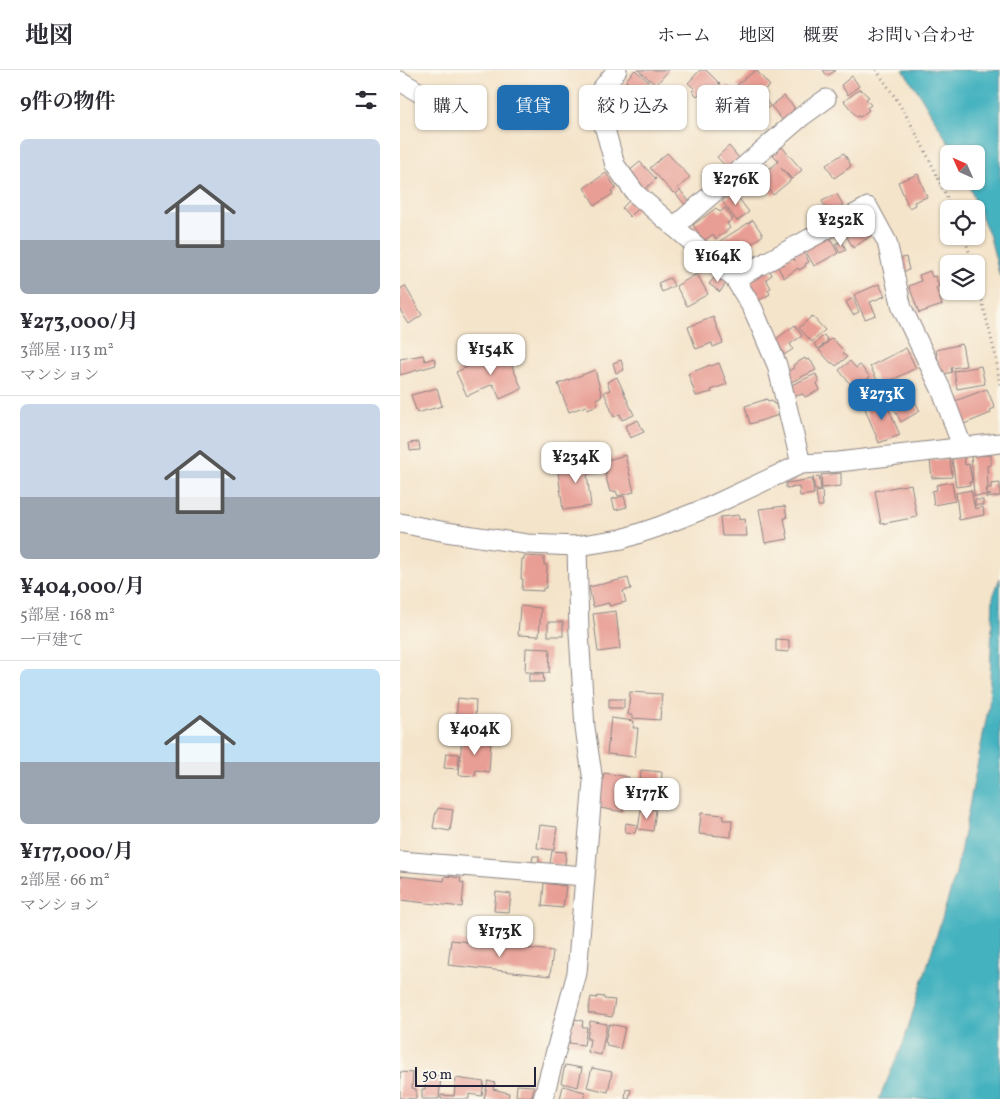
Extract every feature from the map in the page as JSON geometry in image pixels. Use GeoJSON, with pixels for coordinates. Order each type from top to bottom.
{"type":"FeatureCollection","features":[{"type":"Feature","properties":{"kind":"street"},"geometry":{"type":"LineString","coordinates":[[617,70],[600,91],[603,122],[614,165],[636,194],[735,279],[753,309],[777,365],[801,464]]}},
{"type":"Feature","properties":{"kind":"street"},"geometry":{"type":"LineString","coordinates":[[400,81],[415,90]]}},
{"type":"Feature","properties":{"kind":"street"},"geometry":{"type":"LineString","coordinates":[[674,227],[801,117],[826,100]]}},
{"type":"Feature","properties":{"kind":"street"},"geometry":{"type":"LineString","coordinates":[[735,279],[868,208],[887,242],[902,308],[941,389],[961,447]]}},
{"type":"Feature","properties":{"kind":"street"},"geometry":{"type":"LineString","coordinates":[[400,523],[527,544],[576,546],[622,539],[658,527],[709,507],[801,464],[1000,443]]}},
{"type":"Feature","properties":{"kind":"street"},"geometry":{"type":"LineString","coordinates":[[543,1099],[577,973],[593,781],[585,728],[576,546]]}},
{"type":"Feature","properties":{"kind":"street"},"geometry":{"type":"LineString","coordinates":[[400,861],[584,876]]}},
{"type":"Feature","properties":{"kind":"path"},"geometry":{"type":"LineString","coordinates":[[876,70],[893,93],[938,177],[948,200]]}},
{"type":"Feature","properties":{"kind":"path"},"geometry":{"type":"LineString","coordinates":[[982,300],[996,358],[1000,385]]}},
{"type":"Feature","properties":{"kind":"water"},"geometry":{"type":"Polygon","coordinates":[[[903,70],[1000,70],[1000,277],[985,225],[985,200],[975,200],[971,190],[985,190],[985,145],[950,145],[903,70]]]}},
{"type":"Feature","properties":{"kind":"water"},"geometry":{"type":"Polygon","coordinates":[[[1000,578],[1000,1099],[879,1099],[903,1044],[956,873],[989,705],[993,597],[1000,578]]]}},
{"type":"Feature","properties":{"kind":"building"},"geometry":{"type":"Polygon","coordinates":[[[635,70],[650,83],[647,85],[623,85],[635,70]]]}},
{"type":"Feature","properties":{"kind":"building"},"geometry":{"type":"Polygon","coordinates":[[[638,70],[669,70],[656,85],[638,70]]]}},
{"type":"Feature","properties":{"kind":"building"},"geometry":{"type":"Polygon","coordinates":[[[700,70],[706,70],[720,84],[697,85],[697,96],[692,91],[695,89],[688,83],[700,70]]]}},
{"type":"Feature","properties":{"kind":"building"},"geometry":{"type":"Polygon","coordinates":[[[756,70],[770,86],[769,85],[737,85],[756,70]]]}},
{"type":"Feature","properties":{"kind":"building"},"geometry":{"type":"Polygon","coordinates":[[[823,70],[836,70],[827,76],[823,70]]]}},
{"type":"Feature","properties":{"kind":"building"},"geometry":{"type":"Polygon","coordinates":[[[852,76],[859,86],[848,95],[841,85],[852,76]]]}},
{"type":"Feature","properties":{"kind":"building"},"geometry":{"type":"Polygon","coordinates":[[[860,89],[869,97],[866,99],[871,105],[867,108],[869,110],[860,117],[857,117],[844,101],[860,89]]]}},
{"type":"Feature","properties":{"kind":"building"},"geometry":{"type":"Polygon","coordinates":[[[784,96],[794,107],[792,116],[784,122],[771,106],[784,96]]]}},
{"type":"Feature","properties":{"kind":"building"},"geometry":{"type":"Polygon","coordinates":[[[729,146],[739,158],[727,168],[717,157],[729,146]]]}},
{"type":"Feature","properties":{"kind":"building"},"geometry":{"type":"Polygon","coordinates":[[[782,147],[802,170],[792,179],[781,168],[791,180],[773,195],[755,173],[766,164],[769,169],[777,163],[778,160],[773,155],[782,147]]]}},
{"type":"Feature","properties":{"kind":"building"},"geometry":{"type":"Polygon","coordinates":[[[667,153],[690,177],[673,193],[650,168],[667,153]]]}},
{"type":"Feature","properties":{"kind":"building"},"geometry":{"type":"Polygon","coordinates":[[[844,153],[851,165],[834,178],[826,165],[844,153]]]}},
{"type":"Feature","properties":{"kind":"building"},"geometry":{"type":"Polygon","coordinates":[[[640,162],[656,179],[644,190],[628,172],[640,162]]]}},
{"type":"Feature","properties":{"kind":"building"},"geometry":{"type":"Polygon","coordinates":[[[606,173],[616,188],[611,191],[613,194],[595,205],[584,188],[606,173]]]}},
{"type":"Feature","properties":{"kind":"building"},"geometry":{"type":"Polygon","coordinates":[[[918,174],[927,197],[914,202],[915,205],[909,208],[898,182],[918,174]]]}},
{"type":"Feature","properties":{"kind":"building"},"geometry":{"type":"Polygon","coordinates":[[[680,190],[689,201],[685,205],[676,194],[680,190]]]}},
{"type":"Feature","properties":{"kind":"building"},"geometry":{"type":"Polygon","coordinates":[[[734,192],[749,212],[737,221],[722,201],[734,192]]]}},
{"type":"Feature","properties":{"kind":"building"},"geometry":{"type":"Polygon","coordinates":[[[837,194],[843,205],[828,213],[822,201],[837,194]]]}},
{"type":"Feature","properties":{"kind":"building"},"geometry":{"type":"Polygon","coordinates":[[[630,200],[638,209],[630,217],[622,208],[630,200]]]}},
{"type":"Feature","properties":{"kind":"building"},"geometry":{"type":"Polygon","coordinates":[[[716,208],[720,212],[725,208],[733,219],[727,223],[730,228],[716,239],[713,234],[704,241],[693,225],[716,208]]]}},
{"type":"Feature","properties":{"kind":"building"},"geometry":{"type":"Polygon","coordinates":[[[865,214],[875,233],[853,248],[841,226],[865,214]]]}},
{"type":"Feature","properties":{"kind":"building"},"geometry":{"type":"Polygon","coordinates":[[[753,220],[763,235],[729,261],[712,246],[753,220]]]}},
{"type":"Feature","properties":{"kind":"building"},"geometry":{"type":"Polygon","coordinates":[[[828,235],[838,253],[814,266],[804,248],[828,235]]]}},
{"type":"Feature","properties":{"kind":"building"},"geometry":{"type":"Polygon","coordinates":[[[842,241],[846,250],[840,253],[835,244],[842,241]]]}},
{"type":"Feature","properties":{"kind":"building"},"geometry":{"type":"Polygon","coordinates":[[[802,249],[809,262],[805,264],[806,266],[799,270],[798,268],[784,278],[776,264],[791,255],[795,261],[792,255],[802,249]]]}},
{"type":"Feature","properties":{"kind":"building"},"geometry":{"type":"Polygon","coordinates":[[[906,257],[909,270],[898,273],[895,260],[906,257]]]}},
{"type":"Feature","properties":{"kind":"building"},"geometry":{"type":"Polygon","coordinates":[[[768,267],[772,275],[766,279],[771,288],[768,290],[770,294],[758,301],[746,280],[768,267]]]}},
{"type":"Feature","properties":{"kind":"building"},"geometry":{"type":"Polygon","coordinates":[[[930,271],[932,277],[935,276],[939,286],[936,288],[942,305],[919,313],[909,286],[921,281],[919,275],[930,271]]]}},
{"type":"Feature","properties":{"kind":"building"},"geometry":{"type":"Polygon","coordinates":[[[697,274],[708,294],[687,306],[676,286],[697,274]]]}},
{"type":"Feature","properties":{"kind":"building"},"geometry":{"type":"Polygon","coordinates":[[[717,274],[727,282],[720,292],[709,284],[717,274]]]}},
{"type":"Feature","properties":{"kind":"building"},"geometry":{"type":"Polygon","coordinates":[[[670,278],[674,286],[662,292],[658,283],[670,278]]]}},
{"type":"Feature","properties":{"kind":"building"},"geometry":{"type":"Polygon","coordinates":[[[879,284],[885,296],[870,302],[876,315],[865,319],[854,295],[879,284]]]}},
{"type":"Feature","properties":{"kind":"building"},"geometry":{"type":"Polygon","coordinates":[[[405,286],[422,315],[409,324],[400,310],[400,289],[405,286]]]}},
{"type":"Feature","properties":{"kind":"building"},"geometry":{"type":"Polygon","coordinates":[[[853,298],[859,312],[853,315],[846,302],[853,298]]]}},
{"type":"Feature","properties":{"kind":"building"},"geometry":{"type":"Polygon","coordinates":[[[812,316],[825,330],[812,342],[799,328],[812,316]]]}},
{"type":"Feature","properties":{"kind":"building"},"geometry":{"type":"Polygon","coordinates":[[[713,317],[723,343],[713,347],[712,343],[696,349],[688,327],[713,317]]]}},
{"type":"Feature","properties":{"kind":"building"},"geometry":{"type":"Polygon","coordinates":[[[795,325],[802,336],[790,344],[793,349],[784,355],[776,339],[795,325]]]}},
{"type":"Feature","properties":{"kind":"building"},"geometry":{"type":"Polygon","coordinates":[[[824,335],[828,341],[818,349],[814,344],[824,335]]]}},
{"type":"Feature","properties":{"kind":"building"},"geometry":{"type":"Polygon","coordinates":[[[832,338],[847,357],[836,366],[819,350],[832,338]]]}},
{"type":"Feature","properties":{"kind":"building"},"geometry":{"type":"Polygon","coordinates":[[[962,344],[966,366],[951,368],[952,372],[941,375],[936,350],[962,344]]]}},
{"type":"Feature","properties":{"kind":"building"},"geometry":{"type":"Polygon","coordinates":[[[906,348],[916,368],[880,386],[870,366],[906,348]]]}},
{"type":"Feature","properties":{"kind":"building"},"geometry":{"type":"Polygon","coordinates":[[[505,350],[522,389],[500,399],[493,384],[467,396],[456,372],[505,350]]]}},
{"type":"Feature","properties":{"kind":"building"},"geometry":{"type":"Polygon","coordinates":[[[423,355],[425,361],[434,358],[436,365],[400,375],[400,359],[423,355]]]}},
{"type":"Feature","properties":{"kind":"building"},"geometry":{"type":"Polygon","coordinates":[[[805,358],[811,361],[816,370],[789,383],[784,373],[794,368],[793,365],[805,358]]]}},
{"type":"Feature","properties":{"kind":"building"},"geometry":{"type":"Polygon","coordinates":[[[621,360],[624,370],[616,373],[613,363],[621,360]]]}},
{"type":"Feature","properties":{"kind":"building"},"geometry":{"type":"Polygon","coordinates":[[[850,361],[856,368],[860,365],[870,377],[854,389],[839,370],[850,361]]]}},
{"type":"Feature","properties":{"kind":"building"},"geometry":{"type":"Polygon","coordinates":[[[719,363],[727,384],[711,390],[712,392],[696,396],[688,374],[719,363]]]}},
{"type":"Feature","properties":{"kind":"building"},"geometry":{"type":"Polygon","coordinates":[[[981,366],[985,384],[957,389],[954,371],[981,366]]]}},
{"type":"Feature","properties":{"kind":"building"},"geometry":{"type":"Polygon","coordinates":[[[595,370],[602,396],[596,399],[598,405],[587,409],[586,406],[569,412],[558,384],[595,370]]]}},
{"type":"Feature","properties":{"kind":"building"},"geometry":{"type":"Polygon","coordinates":[[[816,374],[820,390],[805,397],[803,394],[796,396],[791,385],[816,374]]]}},
{"type":"Feature","properties":{"kind":"building"},"geometry":{"type":"Polygon","coordinates":[[[617,377],[634,415],[622,420],[620,414],[614,417],[604,392],[610,390],[607,382],[617,377]]]}},
{"type":"Feature","properties":{"kind":"building"},"geometry":{"type":"Polygon","coordinates":[[[870,380],[880,396],[866,404],[856,388],[870,380]]]}},
{"type":"Feature","properties":{"kind":"building"},"geometry":{"type":"Polygon","coordinates":[[[907,385],[920,411],[901,422],[887,396],[907,385]]]}},
{"type":"Feature","properties":{"kind":"building"},"geometry":{"type":"Polygon","coordinates":[[[437,388],[442,406],[417,413],[411,395],[437,388]]]}},
{"type":"Feature","properties":{"kind":"building"},"geometry":{"type":"Polygon","coordinates":[[[987,389],[995,408],[990,410],[991,413],[964,424],[955,401],[987,389]]]}},
{"type":"Feature","properties":{"kind":"building"},"geometry":{"type":"Polygon","coordinates":[[[884,398],[900,435],[879,443],[864,406],[884,398]]]}},
{"type":"Feature","properties":{"kind":"building"},"geometry":{"type":"Polygon","coordinates":[[[767,399],[768,401],[772,400],[776,404],[779,415],[750,424],[745,406],[767,399]]]}},
{"type":"Feature","properties":{"kind":"building"},"geometry":{"type":"Polygon","coordinates":[[[638,420],[644,432],[630,438],[625,426],[638,420]]]}},
{"type":"Feature","properties":{"kind":"building"},"geometry":{"type":"Polygon","coordinates":[[[419,442],[420,450],[410,451],[409,443],[419,442]]]}},
{"type":"Feature","properties":{"kind":"building"},"geometry":{"type":"Polygon","coordinates":[[[625,455],[634,492],[618,496],[616,491],[610,492],[604,461],[625,455]]]}},
{"type":"Feature","properties":{"kind":"building"},"geometry":{"type":"Polygon","coordinates":[[[991,455],[991,465],[987,466],[988,488],[991,488],[991,484],[1000,483],[1000,496],[986,498],[986,496],[991,495],[987,495],[987,488],[986,495],[974,496],[971,456],[991,455]]]}},
{"type":"Feature","properties":{"kind":"building"},"geometry":{"type":"Polygon","coordinates":[[[964,457],[965,465],[969,464],[972,482],[969,482],[970,485],[956,487],[952,459],[964,457]]]}},
{"type":"Feature","properties":{"kind":"building"},"geometry":{"type":"Polygon","coordinates":[[[950,459],[952,477],[932,478],[930,460],[950,459]]]}},
{"type":"Feature","properties":{"kind":"building"},"geometry":{"type":"Polygon","coordinates":[[[597,460],[598,472],[587,474],[591,506],[563,510],[557,465],[597,460]]]}},
{"type":"Feature","properties":{"kind":"building"},"geometry":{"type":"Polygon","coordinates":[[[841,473],[841,486],[822,488],[821,475],[841,473]]]}},
{"type":"Feature","properties":{"kind":"building"},"geometry":{"type":"Polygon","coordinates":[[[819,476],[821,490],[815,490],[813,477],[819,476]]]}},
{"type":"Feature","properties":{"kind":"building"},"geometry":{"type":"Polygon","coordinates":[[[812,479],[814,494],[800,496],[799,487],[786,488],[786,483],[812,479]]]}},
{"type":"Feature","properties":{"kind":"building"},"geometry":{"type":"Polygon","coordinates":[[[952,482],[955,501],[934,505],[932,491],[937,490],[936,485],[952,482]]]}},
{"type":"Feature","properties":{"kind":"building"},"geometry":{"type":"Polygon","coordinates":[[[911,484],[917,517],[881,524],[875,491],[911,484]]]}},
{"type":"Feature","properties":{"kind":"building"},"geometry":{"type":"Polygon","coordinates":[[[971,490],[975,509],[983,507],[984,515],[959,520],[956,493],[971,490]]]}},
{"type":"Feature","properties":{"kind":"building"},"geometry":{"type":"Polygon","coordinates":[[[822,491],[823,506],[818,506],[816,492],[822,491]]]}},
{"type":"Feature","properties":{"kind":"building"},"geometry":{"type":"Polygon","coordinates":[[[624,496],[627,507],[615,510],[612,499],[624,496]]]}},
{"type":"Feature","properties":{"kind":"building"},"geometry":{"type":"Polygon","coordinates":[[[975,500],[983,500],[983,505],[975,505],[975,500]]]}},
{"type":"Feature","properties":{"kind":"building"},"geometry":{"type":"Polygon","coordinates":[[[785,506],[787,518],[784,518],[788,539],[765,543],[759,509],[785,506]]]}},
{"type":"Feature","properties":{"kind":"building"},"geometry":{"type":"Polygon","coordinates":[[[739,515],[739,520],[745,519],[747,536],[722,536],[720,517],[739,515]]]}},
{"type":"Feature","properties":{"kind":"building"},"geometry":{"type":"Polygon","coordinates":[[[524,556],[544,557],[544,565],[547,565],[546,588],[543,588],[543,591],[522,590],[522,559],[524,559],[524,556]]]}},
{"type":"Feature","properties":{"kind":"building"},"geometry":{"type":"Polygon","coordinates":[[[628,578],[631,589],[623,591],[626,602],[609,606],[609,603],[593,607],[589,587],[628,578]]]}},
{"type":"Feature","properties":{"kind":"building"},"geometry":{"type":"Polygon","coordinates":[[[520,606],[541,608],[539,636],[518,635],[520,606]]]}},
{"type":"Feature","properties":{"kind":"building"},"geometry":{"type":"Polygon","coordinates":[[[616,611],[620,649],[598,652],[593,614],[616,611]]]}},
{"type":"Feature","properties":{"kind":"building"},"geometry":{"type":"Polygon","coordinates":[[[548,622],[563,622],[563,636],[548,636],[548,622]]]}},
{"type":"Feature","properties":{"kind":"building"},"geometry":{"type":"Polygon","coordinates":[[[776,639],[789,640],[789,652],[776,651],[776,639]]]}},
{"type":"Feature","properties":{"kind":"building"},"geometry":{"type":"Polygon","coordinates":[[[526,648],[550,649],[549,673],[525,672],[526,648]]]}},
{"type":"Feature","properties":{"kind":"building"},"geometry":{"type":"Polygon","coordinates":[[[529,674],[543,674],[544,682],[529,682],[529,674]]]}},
{"type":"Feature","properties":{"kind":"building"},"geometry":{"type":"Polygon","coordinates":[[[630,692],[662,694],[660,720],[632,718],[632,715],[628,715],[630,692]]]}},
{"type":"Feature","properties":{"kind":"building"},"geometry":{"type":"Polygon","coordinates":[[[458,698],[476,700],[475,718],[456,717],[458,698]]]}},
{"type":"Feature","properties":{"kind":"building"},"geometry":{"type":"Polygon","coordinates":[[[609,699],[624,699],[624,708],[609,708],[609,699]]]}},
{"type":"Feature","properties":{"kind":"building"},"geometry":{"type":"Polygon","coordinates":[[[611,718],[634,721],[633,728],[638,728],[635,757],[607,754],[611,718]]]}},
{"type":"Feature","properties":{"kind":"building"},"geometry":{"type":"Polygon","coordinates":[[[462,736],[491,739],[489,772],[476,770],[475,776],[459,775],[462,736]]]}},
{"type":"Feature","properties":{"kind":"building"},"geometry":{"type":"Polygon","coordinates":[[[446,753],[459,754],[458,769],[444,768],[446,753]]]}},
{"type":"Feature","properties":{"kind":"building"},"geometry":{"type":"Polygon","coordinates":[[[641,770],[662,772],[661,788],[640,786],[641,770]]]}},
{"type":"Feature","properties":{"kind":"building"},"geometry":{"type":"Polygon","coordinates":[[[604,773],[629,777],[623,812],[594,807],[604,773]]]}},
{"type":"Feature","properties":{"kind":"building"},"geometry":{"type":"Polygon","coordinates":[[[438,808],[453,810],[450,831],[433,828],[438,808]]]}},
{"type":"Feature","properties":{"kind":"building"},"geometry":{"type":"Polygon","coordinates":[[[646,808],[656,810],[653,831],[638,829],[641,810],[646,808]]]}},
{"type":"Feature","properties":{"kind":"building"},"geometry":{"type":"Polygon","coordinates":[[[701,813],[724,815],[723,820],[732,820],[731,837],[699,834],[701,813]]]}},
{"type":"Feature","properties":{"kind":"building"},"geometry":{"type":"Polygon","coordinates":[[[626,823],[637,825],[635,833],[625,832],[626,823]]]}},
{"type":"Feature","properties":{"kind":"building"},"geometry":{"type":"Polygon","coordinates":[[[540,825],[557,827],[554,850],[537,848],[540,825]]]}},
{"type":"Feature","properties":{"kind":"building"},"geometry":{"type":"Polygon","coordinates":[[[552,851],[566,852],[565,865],[550,864],[552,851]]]}},
{"type":"Feature","properties":{"kind":"building"},"geometry":{"type":"Polygon","coordinates":[[[533,856],[539,856],[539,863],[532,862],[533,856]]]}},
{"type":"Feature","properties":{"kind":"building"},"geometry":{"type":"Polygon","coordinates":[[[400,876],[444,881],[445,876],[461,878],[460,882],[464,883],[462,907],[400,900],[400,876]]]}},
{"type":"Feature","properties":{"kind":"building"},"geometry":{"type":"Polygon","coordinates":[[[544,883],[566,886],[563,908],[542,906],[544,883]]]}},
{"type":"Feature","properties":{"kind":"building"},"geometry":{"type":"Polygon","coordinates":[[[496,892],[511,894],[509,912],[494,911],[496,892]]]}},
{"type":"Feature","properties":{"kind":"building"},"geometry":{"type":"Polygon","coordinates":[[[451,940],[553,951],[550,976],[448,965],[451,940]]]}},
{"type":"Feature","properties":{"kind":"building"},"geometry":{"type":"Polygon","coordinates":[[[597,996],[615,1000],[612,1017],[588,1013],[591,997],[597,998],[597,996]]]}},
{"type":"Feature","properties":{"kind":"building"},"geometry":{"type":"Polygon","coordinates":[[[575,1019],[583,1021],[582,1027],[587,1027],[584,1045],[569,1043],[572,1024],[574,1025],[575,1019]]]}},
{"type":"Feature","properties":{"kind":"building"},"geometry":{"type":"Polygon","coordinates":[[[590,1021],[607,1024],[601,1055],[588,1052],[590,1039],[587,1039],[590,1021]]]}},
{"type":"Feature","properties":{"kind":"building"},"geometry":{"type":"Polygon","coordinates":[[[609,1024],[625,1027],[620,1049],[607,1046],[605,1042],[609,1024]]]}},
{"type":"Feature","properties":{"kind":"building"},"geometry":{"type":"Polygon","coordinates":[[[565,1065],[582,1068],[578,1087],[561,1083],[565,1065]]]}},
{"type":"Feature","properties":{"kind":"building"},"geometry":{"type":"Polygon","coordinates":[[[592,1068],[612,1072],[608,1092],[587,1087],[592,1068]]]}},
{"type":"Feature","properties":{"kind":"building"},"geometry":{"type":"Polygon","coordinates":[[[400,1072],[413,1073],[412,1088],[416,1089],[416,1099],[400,1098],[400,1072]]]}},
{"type":"Feature","properties":{"kind":"building"},"geometry":{"type":"Polygon","coordinates":[[[426,1075],[441,1076],[439,1099],[422,1099],[422,1089],[425,1089],[426,1075]]]}},
{"type":"Feature","properties":{"kind":"building"},"geometry":{"type":"Polygon","coordinates":[[[456,1078],[484,1082],[482,1096],[469,1094],[469,1099],[441,1099],[441,1095],[454,1096],[456,1078]]]}},
{"type":"Feature","properties":{"kind":"building"},"geometry":{"type":"Polygon","coordinates":[[[488,1081],[495,1083],[493,1089],[509,1093],[508,1099],[484,1099],[488,1081]]]}},
{"type":"Feature","properties":{"kind":"building"},"geometry":{"type":"Polygon","coordinates":[[[517,1085],[534,1086],[532,1097],[516,1096],[517,1085]]]}},
{"type":"Feature","properties":{"kind":"building"},"geometry":{"type":"Polygon","coordinates":[[[563,1086],[585,1092],[584,1099],[560,1099],[563,1086]]]}},
{"type":"Feature","properties":{"kind":"building"},"geometry":{"type":"Polygon","coordinates":[[[626,1089],[631,1090],[629,1099],[625,1099],[626,1089]]]}}]}
